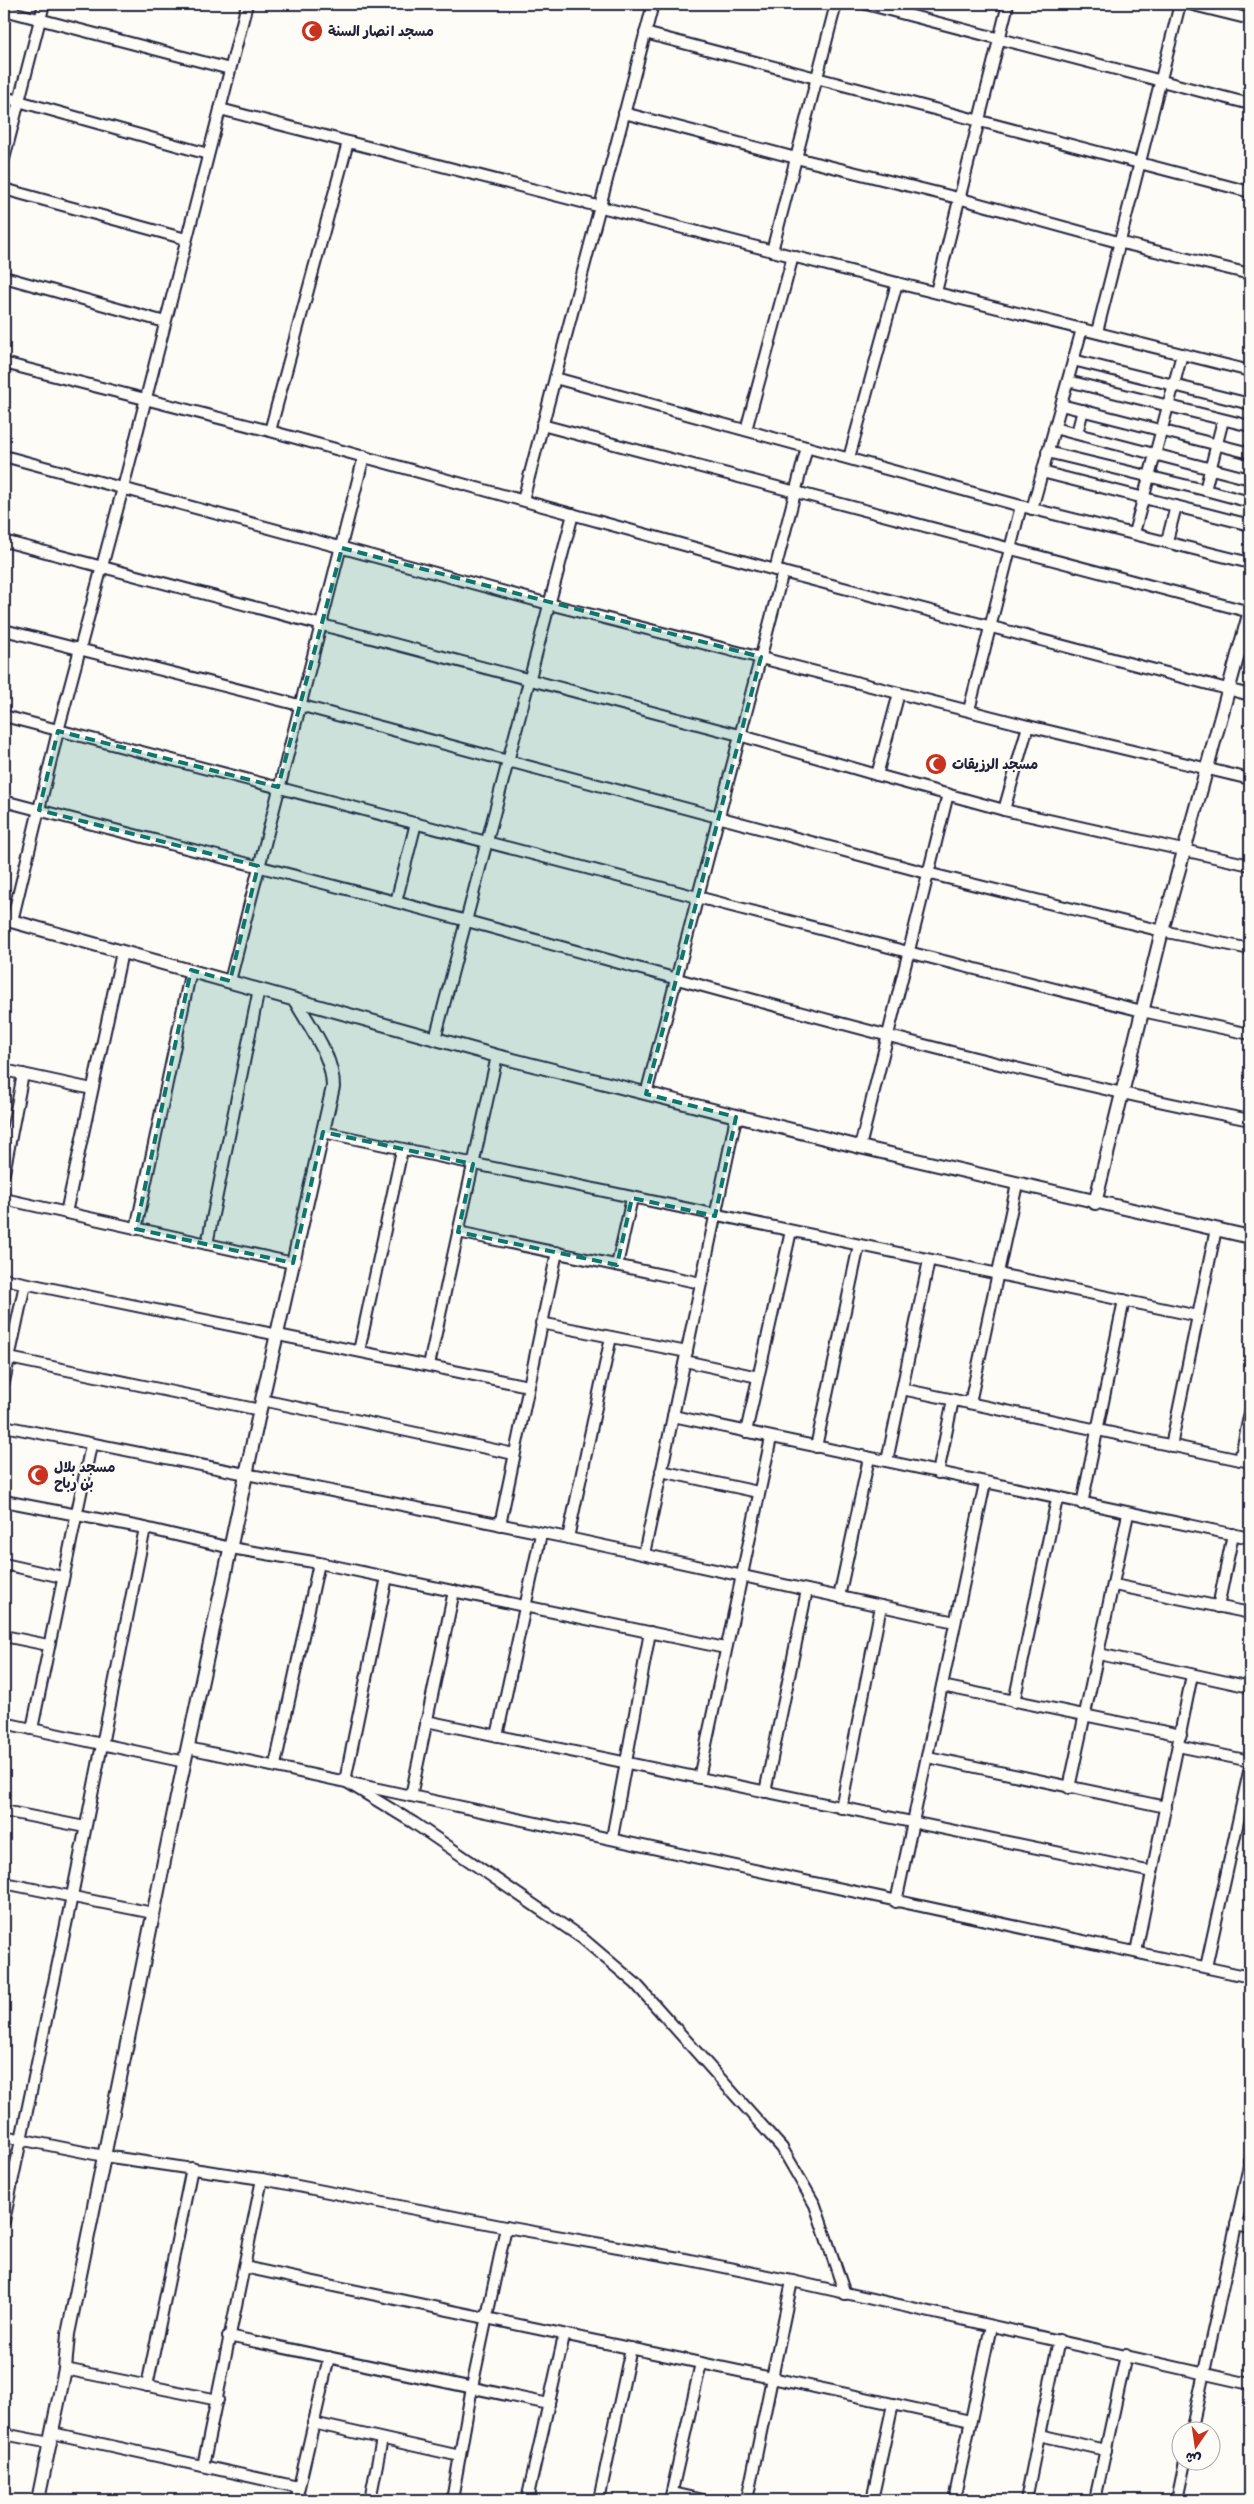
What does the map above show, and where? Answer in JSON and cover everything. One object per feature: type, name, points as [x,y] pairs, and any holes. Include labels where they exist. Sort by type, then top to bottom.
[{"type":"street","points":[[4,159],[44,4]]},
{"type":"street","points":[[247,4],[39,810],[8,920],[497,1056],[736,1117],[1095,1203],[1250,1236]]},
{"type":"street","points":[[523,500],[653,4]]},
{"type":"street","points":[[772,251],[836,4]]},
{"type":"street","points":[[866,4],[1250,104]]},
{"type":"street","points":[[936,292],[1008,4]]},
{"type":"street","points":[[1097,332],[1118,242],[1180,4]]},
{"type":"street","points":[[1190,4],[1250,19]]},
{"type":"street","points":[[4,10],[230,70]]},
{"type":"street","points":[[645,33],[979,119],[1250,192]]},
{"type":"street","points":[[4,97],[208,154]]},
{"type":"street","points":[[220,109],[599,208],[1250,371]]},
{"type":"street","points":[[624,113],[958,198],[1118,242],[1250,274]]},
{"type":"street","points":[[270,431],[348,142]]},
{"type":"street","points":[[4,189],[186,239]]},
{"type":"street","points":[[746,430],[793,256]]},
{"type":"street","points":[[4,276],[165,322]]},
{"type":"street","points":[[849,458],[897,283]]},
{"type":"street","points":[[1032,509],[1082,329]]},
{"type":"street","points":[[1134,533],[1182,354]]},
{"type":"street","points":[[1073,360],[1250,404]]},
{"type":"street","points":[[4,363],[364,456],[779,571],[1250,695]]},
{"type":"street","points":[[555,378],[1032,509],[1250,562]]},
{"type":"street","points":[[1068,381],[1250,426]]},
{"type":"street","points":[[1061,405],[1250,453]]},
{"type":"street","points":[[1077,434],[1083,410]]},
{"type":"street","points":[[1205,490],[1224,420]]},
{"type":"street","points":[[542,425],[1250,612],[1162,931],[1095,1203]]},
{"type":"street","points":[[1054,428],[1250,479]]},
{"type":"street","points":[[646,1094],[696,898],[761,657],[807,447]]},
{"type":"street","points":[[1047,452],[1150,475],[1250,502]]},
{"type":"street","points":[[4,456],[549,604],[1028,726],[1250,779]]},
{"type":"street","points":[[230,981],[364,456]]},
{"type":"street","points":[[1042,472],[1250,525]]},
{"type":"street","points":[[969,710],[992,626],[1021,506]]},
{"type":"street","points":[[1167,541],[1176,506]]},
{"type":"street","points":[[436,1039],[573,514]]},
{"type":"street","points":[[4,541],[739,735],[1004,810],[1250,865]]},
{"type":"street","points":[[4,630],[80,647],[927,873],[1162,931],[1250,949]]},
{"type":"street","points":[[877,775],[899,693]]},
{"type":"street","points":[[4,716],[696,898],[1142,1011],[1250,1034]]},
{"type":"street","points":[[1004,810],[1028,726]]},
{"type":"street","points":[[860,1147],[948,794]]},
{"type":"street","points":[[4,801],[396,902],[887,1036],[1121,1095],[1250,1120]]},
{"type":"street","points":[[396,902],[416,823]]},
{"type":"street","points":[[66,1213],[122,952]]},
{"type":"street","points":[[136,1229],[191,970]]},
{"type":"street","points":[[207,1244],[259,989]]},
{"type":"street","points":[[38,2500],[65,2368],[68,2334],[153,1913],[261,1405],[333,1088],[333,1076],[329,1062],[295,1000]]},
{"type":"street","points":[[429,1365],[497,1056]]},
{"type":"street","points":[[4,1070],[92,1089]]},
{"type":"street","points":[[4,1173],[24,1074]]},
{"type":"street","points":[[644,1554],[736,1117]]},
{"type":"street","points":[[323,1132],[715,1216],[1198,1316]]},
{"type":"street","points":[[359,1351],[402,1150]]},
{"type":"street","points":[[970,1403],[1017,1184]]},
{"type":"street","points":[[618,1265],[632,1198]]},
{"type":"street","points":[[4,1199],[293,1263]]},
{"type":"street","points":[[1171,1446],[1216,1230]]},
{"type":"street","points":[[746,1432],[791,1231]]},
{"type":"street","points":[[458,1232],[701,1283]]},
{"type":"street","points":[[816,1447],[860,1245]]},
{"type":"street","points":[[500,1525],[557,1252]]},
{"type":"street","points":[[887,1461],[929,1260]]},
{"type":"street","points":[[4,1279],[528,1386]]},
{"type":"street","points":[[4,1382],[25,1284]]},
{"type":"street","points":[[1082,1504],[1124,1300]]},
{"type":"street","points":[[541,1323],[611,1337],[758,1377]]},
{"type":"street","points":[[568,1538],[611,1337]]},
{"type":"street","points":[[9,1358],[514,1454]]},
{"type":"street","points":[[902,1389],[1250,1462]]},
{"type":"street","points":[[938,1473],[953,1400]]},
{"type":"street","points":[[1240,1460],[1250,1412]]},
{"type":"street","points":[[673,1416],[1128,1514],[1250,1538]]},
{"type":"street","points":[[4,1426],[246,1476],[568,1538],[955,1622]]},
{"type":"street","points":[[699,1778],[740,1574],[770,1438]]},
{"type":"street","points":[[32,1729],[62,1576],[91,1444]]},
{"type":"street","points":[[839,1597],[868,1458]]},
{"type":"street","points":[[661,1471],[758,1492]]},
{"type":"street","points":[[896,1902],[985,1483]]},
{"type":"street","points":[[1014,1702],[1057,1498]]},
{"type":"street","points":[[4,1501],[145,1528],[232,1548],[319,1563],[725,1648]]},
{"type":"street","points":[[1069,1788],[1128,1514]]},
{"type":"street","points":[[4,2220],[72,1896],[145,1528]]},
{"type":"street","points":[[497,1736],[540,1534]]},
{"type":"street","points":[[1218,1606],[1233,1534]]},
{"type":"street","points":[[275,1765],[319,1563]]},
{"type":"street","points":[[4,1564],[62,1576]]},
{"type":"street","points":[[345,1781],[386,1577]]},
{"type":"street","points":[[1114,1586],[1250,1613]]},
{"type":"street","points":[[765,1792],[807,1590]]},
{"type":"street","points":[[411,1796],[454,1591]]},
{"type":"street","points":[[841,1808],[881,1606]]},
{"type":"street","points":[[612,1838],[650,1632]]},
{"type":"street","points":[[4,1636],[48,1645]]},
{"type":"street","points":[[1099,1654],[1250,1688]]},
{"type":"street","points":[[1136,1952],[1192,1675]]},
{"type":"street","points":[[942,1686],[1014,1702],[1181,1734]]},
{"type":"street","points":[[426,1721],[1152,1872]]},
{"type":"street","points":[[4,1723],[185,1762]]},
{"type":"street","points":[[1178,1746],[1250,1761]]},
{"type":"street","points":[[188,1748],[612,1838],[896,1902],[1250,1976]]},
{"type":"street","points":[[928,1757],[1166,1807]]},
{"type":"street","points":[[1206,1967],[1250,1767]]},
{"type":"street","points":[[345,1781],[414,1823],[582,1938],[636,1984],[782,2148],[815,2205],[846,2294]]},
{"type":"street","points":[[4,1811],[85,1827]]},
{"type":"street","points":[[4,1883],[153,1913]]},
{"type":"street","points":[[4,2136],[104,2156],[262,2179],[792,2281],[1250,2384]]},
{"type":"street","points":[[1193,2422],[1250,2161]]},
{"type":"street","points":[[147,2386],[192,2168]]},
{"type":"street","points":[[203,2466],[218,2400],[228,2336],[262,2179]]},
{"type":"street","points":[[1236,2225],[1250,2228]]},
{"type":"street","points":[[452,2500],[472,2388],[506,2227]]},
{"type":"street","points":[[244,2267],[564,2336],[773,2377],[970,2421]]},
{"type":"street","points":[[747,2500],[792,2281]]},
{"type":"street","points":[[954,2500],[991,2326]]},
{"type":"street","points":[[228,2336],[550,2404]]},
{"type":"street","points":[[527,2500],[564,2336]]},
{"type":"street","points":[[1026,2500],[1059,2340]]},
{"type":"street","points":[[599,2500],[631,2348]]},
{"type":"street","points":[[1095,2500],[1126,2355]]},
{"type":"street","points":[[296,2500],[329,2357]]},
{"type":"street","points":[[701,2363],[671,2497],[703,2500]]},
{"type":"street","points":[[65,2368],[218,2400]]},
{"type":"street","points":[[872,2500],[893,2404]]},
{"type":"street","points":[[313,2423],[460,2456]]},
{"type":"street","points":[[4,2434],[51,2438],[203,2466],[298,2487]]},
{"type":"street","points":[[1039,2435],[1106,2450]]},
{"type":"street","points":[[370,2500],[382,2439]]},
{"type":"street","points":[[1177,2500],[1183,2472]]},
{"type":"highlighted area","points":[[342,548],[761,657],[646,1094],[736,1117],[715,1216],[632,1198],[617,1265],[458,1232],[473,1164],[323,1132],[293,1263],[136,1229],[191,970],[230,981],[258,866],[39,810],[58,731],[278,787]]},
{"type":"place","name":"مسجد انصار السنة","points":[[312,31]]},
{"type":"place","name":"مسجد الرزيقات","points":[[936,764]]},
{"type":"place","name":"مسجد بلال بن رباح","points":[[38,1475]]}]
